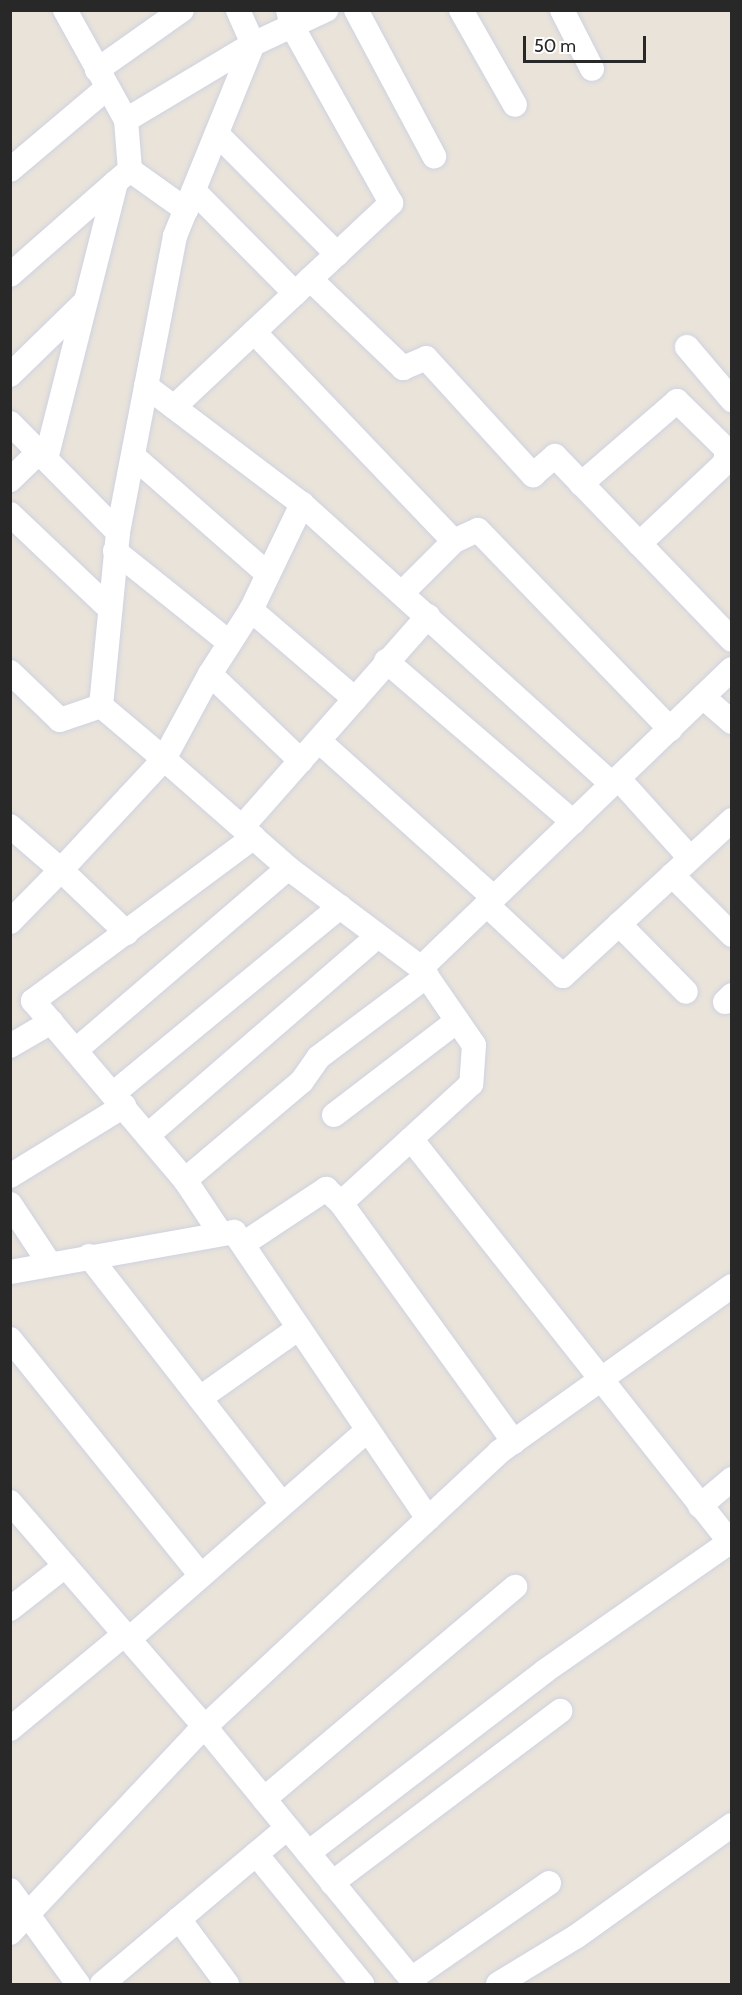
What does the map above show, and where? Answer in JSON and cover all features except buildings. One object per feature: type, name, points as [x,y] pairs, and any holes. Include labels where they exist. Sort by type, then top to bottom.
[{"type":"street","points":[[10,480],[42,455],[84,303],[123,176],[126,120],[65,10]]},
{"type":"street","points":[[10,170],[102,79],[182,10]]},
{"type":"street","points":[[101,706],[117,541],[176,236],[253,44],[238,10]]},
{"type":"street","points":[[126,120],[253,44],[290,18],[327,10]]},
{"type":"street","points":[[356,10],[434,156]]},
{"type":"street","points":[[461,10],[515,105]]},
{"type":"street","points":[[562,10],[592,69]]},
{"type":"street","points":[[174,407],[391,203],[290,18]]},
{"type":"street","points":[[217,134],[337,254]]},
{"type":"street","points":[[123,176],[190,200],[303,286],[403,368],[426,358],[533,475],[555,456],[732,640]]},
{"type":"street","points":[[10,275],[123,176]]},
{"type":"street","points":[[10,375],[84,303]]},
{"type":"street","points":[[254,332],[454,541]]},
{"type":"street","points":[[687,347],[732,400]]},
{"type":"street","points":[[146,386],[302,504],[615,781],[690,858]]},
{"type":"street","points":[[581,483],[677,401],[727,450],[725,463],[639,544]]},
{"type":"street","points":[[10,423],[42,455],[117,541],[230,643]]},
{"type":"street","points":[[133,456],[268,574]]},
{"type":"street","points":[[10,922],[164,759],[210,674],[251,610],[302,504]]},
{"type":"street","points":[[10,514],[110,609]]},
{"type":"street","points":[[402,593],[454,541],[478,530],[670,729]]},
{"type":"street","points":[[251,610],[355,699]]},
{"type":"street","points":[[220,1234],[185,1180],[119,1099],[33,1001],[127,933],[248,831],[301,761],[386,661],[428,616]]},
{"type":"street","points":[[386,661],[573,822]]},
{"type":"street","points":[[185,1180],[302,1081],[319,1057],[424,972],[491,901],[732,669]]},
{"type":"street","points":[[10,672],[60,720],[101,706]]},
{"type":"street","points":[[210,674],[301,761]]},
{"type":"street","points":[[703,697],[732,722]]},
{"type":"street","points":[[101,706],[288,868],[424,972],[474,1044],[471,1084],[341,1203]]},
{"type":"street","points":[[319,741],[491,901],[563,976],[732,820]]},
{"type":"street","points":[[10,826],[61,870],[127,933]]},
{"type":"street","points":[[76,1050],[288,868]]},
{"type":"street","points":[[672,875],[732,935]]},
{"type":"street","points":[[10,1176],[119,1099],[340,907]]},
{"type":"street","points":[[619,924],[686,992]]},
{"type":"street","points":[[148,1135],[378,936]]},
{"type":"street","points":[[334,1115],[457,1021]]},
{"type":"street","points":[[10,1046],[51,1022]]},
{"type":"street","points":[[308,1853],[545,1671],[731,1543],[599,1381],[411,1139]]},
{"type":"street","points":[[243,1244],[326,1189],[341,1203],[514,1442]]},
{"type":"street","points":[[10,1204],[49,1263]]},
{"type":"street","points":[[10,1272],[49,1263],[234,1232],[428,1519]]},
{"type":"street","points":[[89,1256],[282,1504]]},
{"type":"street","points":[[10,1933],[205,1727],[428,1519],[514,1442],[732,1286]]},
{"type":"street","points":[[200,1398],[299,1328]]},
{"type":"street","points":[[10,1339],[201,1576]]},
{"type":"street","points":[[10,1729],[201,1576],[368,1430]]},
{"type":"street","points":[[700,1506],[732,1479]]},
{"type":"street","points":[[10,1502],[205,1727],[413,1982],[549,1882]]},
{"type":"street","points":[[10,1609],[65,1566]]},
{"type":"street","points":[[264,1799],[515,1587]]},
{"type":"street","points":[[332,1883],[560,1711]]},
{"type":"street","points":[[498,1984],[577,1936],[732,1825]]},
{"type":"street","points":[[102,1984],[287,1828]]},
{"type":"street","points":[[256,1854],[362,1984]]},
{"type":"street","points":[[10,1890],[30,1913],[78,1984]]},
{"type":"street","points":[[178,1919],[227,1984]]}]
